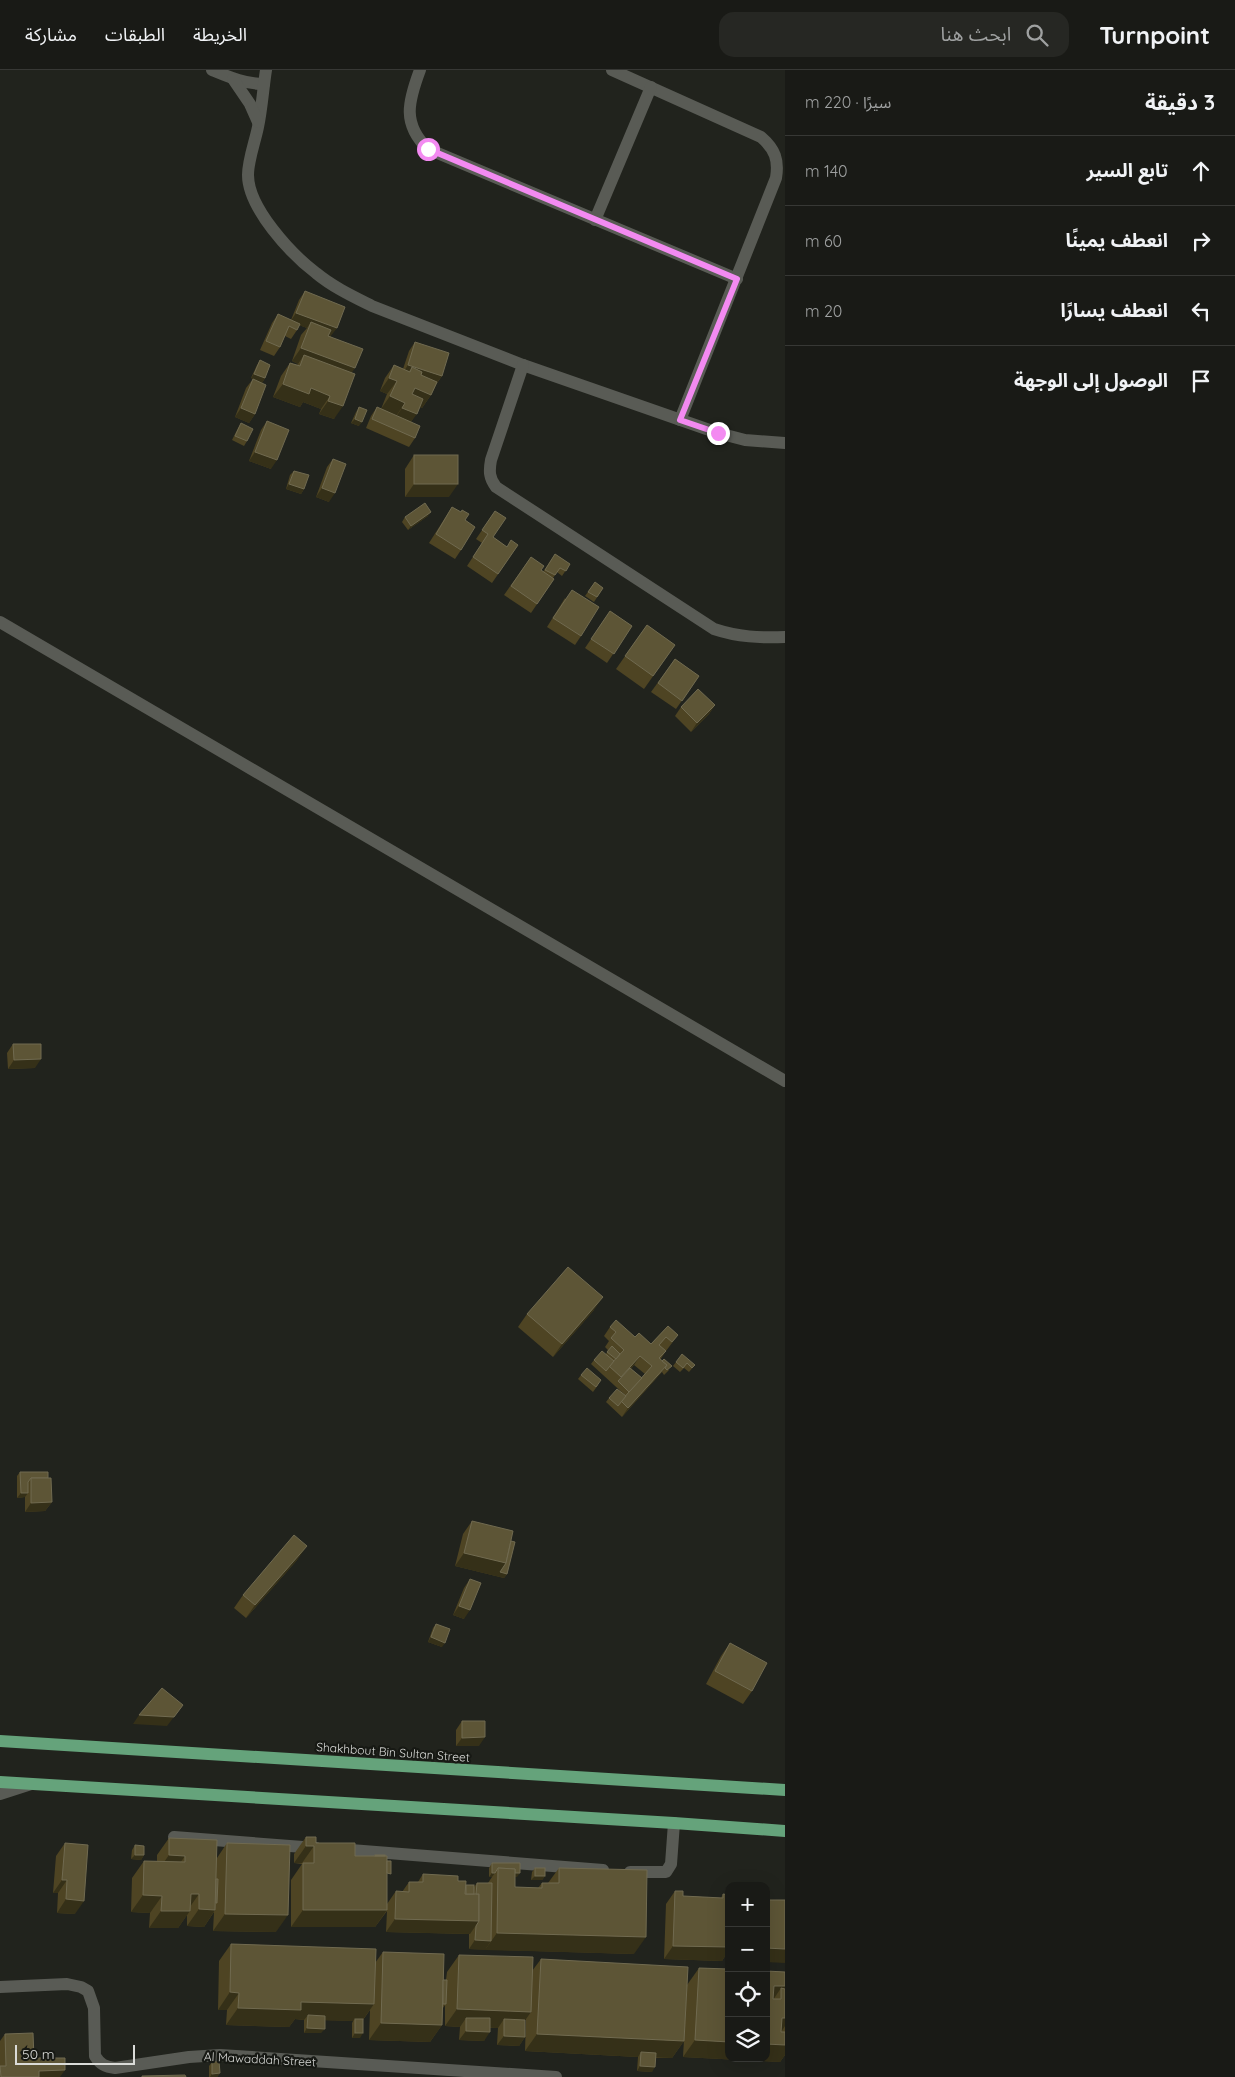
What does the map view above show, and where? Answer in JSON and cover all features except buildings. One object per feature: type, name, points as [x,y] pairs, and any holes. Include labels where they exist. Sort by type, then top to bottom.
[{"type":"main road","name":"Shakhbout Bin Sultan Street","points":[[0,1741],[775,1791],[785,1790]]},
{"type":"main road","points":[[0,1782],[785,1831]]},
{"type":"street","points":[[212,70],[233,79],[254,84],[264,84]]},
{"type":"street","points":[[266,70],[259,124],[248,174],[250,189],[257,206],[282,241],[314,272],[348,294],[372,306],[523,365],[680,420],[745,440],[785,442]]},
{"type":"street","points":[[420,70],[412,92],[410,120],[413,132],[428,149],[737,279]]},
{"type":"street","points":[[612,70],[761,137],[775,152],[776,178],[680,420]]},
{"type":"street","points":[[233,79],[250,104],[259,124]]},
{"type":"street","points":[[595,220],[651,87]]},
{"type":"street","points":[[523,365],[490,460],[491,481],[496,487],[714,629],[735,636],[758,638],[785,637]]},
{"type":"street","points":[[0,622],[785,1081]]},
{"type":"street","points":[[0,1794],[32,1784]]},
{"type":"street","points":[[174,1837],[662,1874],[666,1872],[671,1864],[674,1823]]},
{"type":"street","name":"Al Mawaddah Street","points":[[0,1987],[67,1984],[82,1987],[88,1992],[94,2008],[95,2056],[106,2067],[115,2068],[189,2057],[220,2055],[462,2075],[556,2077]]},
{"type":"route","points":[[428,149],[737,279],[680,420],[718,433]]}]
